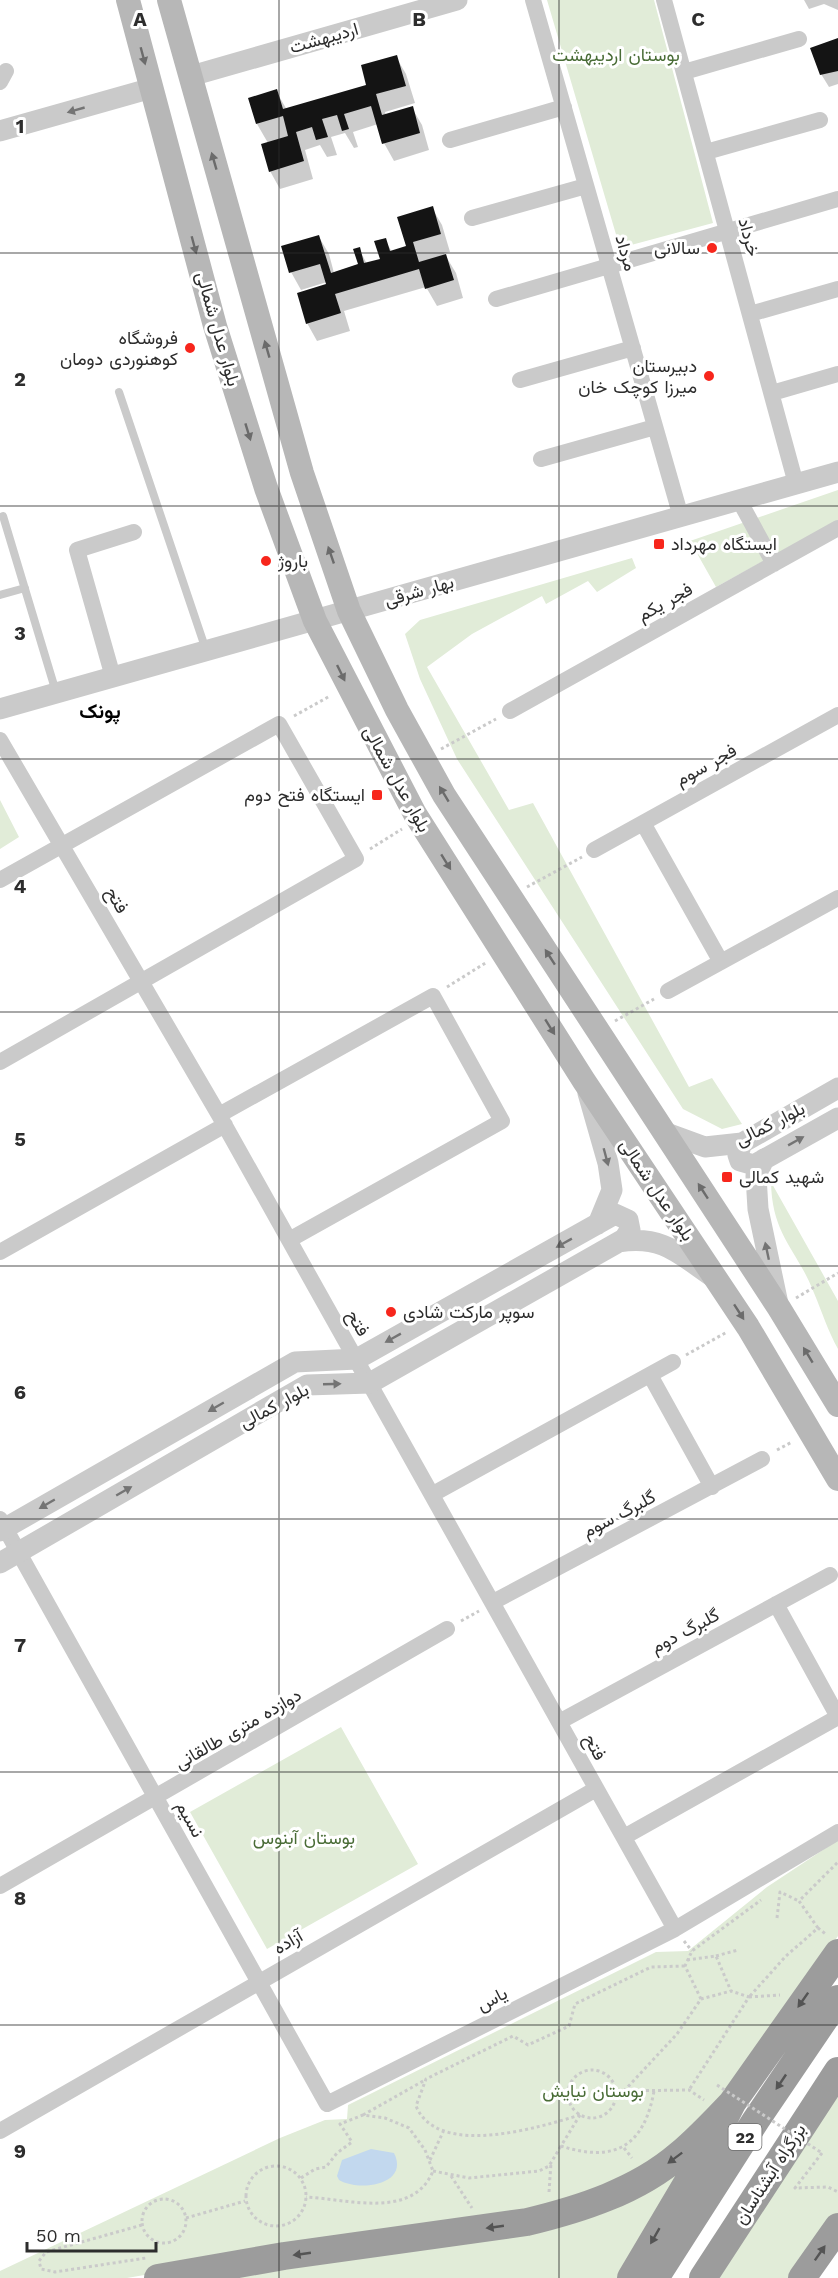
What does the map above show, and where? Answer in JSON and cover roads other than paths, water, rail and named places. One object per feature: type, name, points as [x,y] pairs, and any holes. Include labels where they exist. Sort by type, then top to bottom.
[{"type":"highway","points":[[157,2267],[284,2256],[528,2222],[563,2213],[623,2190],[678,2156],[833,1945]]},
{"type":"highway","name":"22","points":[[655,2278],[756,2120],[838,1999]]},
{"type":"highway","name":"بزرگراه آبشناسان","points":[[703,2278],[838,2071]]},
{"type":"highway","points":[[631,2278],[714,2138],[724,2094]]},
{"type":"highway","points":[[802,2278],[838,2227]]},
{"type":"main road","name":"بلوار عدل شمالی","points":[[128,0],[215,326],[266,488],[315,621],[347,687],[418,819],[584,1081],[745,1322],[838,1479]]},
{"type":"main road","name":"بلوار عدل شمالی","points":[[169,0],[302,473],[350,611],[397,710],[444,795],[779,1308],[838,1405]]},
{"type":"street","name":"اردیبهشت","points":[[191,76],[457,0]]},
{"type":"street","name":"مرداد","points":[[533,0],[681,517]]},
{"type":"street","name":"خرداد","points":[[664,0],[796,484]]},
{"type":"street","points":[[684,72],[799,39]]},
{"type":"street","points":[[0,131],[152,88]]},
{"type":"street","points":[[450,140],[564,107]]},
{"type":"street","points":[[706,152],[820,120]]},
{"type":"street","points":[[472,218],[586,186]]},
{"type":"street","points":[[496,299],[838,199]]},
{"type":"street","points":[[750,314],[838,289]]},
{"type":"street","points":[[520,380],[633,348]]},
{"type":"street","points":[[772,393],[838,374]]},
{"type":"street","points":[[541,459],[655,427]]},
{"type":"street","name":"بهار شرقی","points":[[0,709],[838,472]]},
{"type":"street","points":[[739,500],[774,564]]},
{"type":"street","name":"فجر یکم","points":[[510,711],[838,528]]},
{"type":"street","points":[[112,677],[77,550],[134,532]]},
{"type":"street","name":"فجر سوم","points":[[594,850],[838,715]]},
{"type":"street","points":[[0,880],[279,724],[356,858],[0,1062]]},
{"type":"street","name":"فتح","points":[[0,740],[222,1120],[494,1602],[675,1929]]},
{"type":"street","points":[[643,823],[721,962]]},
{"type":"street","points":[[668,991],[838,898]]},
{"type":"street","points":[[0,1252],[433,996],[502,1120],[289,1240]]},
{"type":"street","points":[[584,1081],[608,1163],[612,1190],[606,1219],[623,1216],[630,1224],[622,1241]]},
{"type":"street","name":"بلوار کمالی","points":[[664,1132],[705,1147],[742,1143],[838,1088]]},
{"type":"street","name":"بلوار کمالی","points":[[779,1308],[758,1209],[756,1176],[759,1162],[838,1118]]},
{"type":"street","points":[[742,1143],[738,1155],[741,1161],[759,1162]]},
{"type":"street","name":"بلوار کمالی","points":[[2,1526],[295,1362],[357,1359],[606,1219]]},
{"type":"street","name":"بلوار کمالی","points":[[0,1563],[307,1385],[370,1383],[622,1241],[642,1239],[660,1243],[718,1281]]},
{"type":"street","points":[[433,1494],[674,1362]]},
{"type":"street","points":[[650,1375],[712,1487]]},
{"type":"street","name":"گلبرگ سوم","points":[[494,1602],[762,1459]]},
{"type":"street","name":"نسیم","points":[[2,1526],[19,1552],[327,2104]]},
{"type":"street","name":"گلبرگ دوم","points":[[559,1722],[830,1575]]},
{"type":"street","points":[[624,1837],[838,1717],[776,1604]]},
{"type":"street","name":"دوازده متری طالقانی","points":[[0,1886],[156,1799],[447,1629]]},
{"type":"street","name":"آزاده","points":[[0,2131],[596,1789]]},
{"type":"street","name":"یاس","points":[[327,2104],[675,1929],[838,1832]]},
{"type":"lane","points":[[119,392],[206,651]]},
{"type":"lane","points":[[3,516],[56,693]]},
{"type":"lane","points":[[0,595],[25,588]]},
{"type":"water","points":[[371,2149],[394,2153],[397,2164],[395,2172],[389,2179],[369,2185],[348,2184],[339,2180],[337,2176],[342,2160]]},
{"type":"place","name":"سالانی","points":[[712,248]]},
{"type":"place","name":"فروشگاه کوهنوردی دومان","points":[[190,348]]},
{"type":"place","name":"دبیرستان میرزا کوچک خان","points":[[709,376]]},
{"type":"place","name":"ایستگاه مهرداد","points":[[659,544]]},
{"type":"place","name":"باروژ","points":[[266,561]]},
{"type":"place","name":"ایستگاه فتح دوم","points":[[377,795]]},
{"type":"place","name":"شهید کمالی","points":[[727,1177]]},
{"type":"place","name":"سوپر مارکت شادی","points":[[391,1312]]},
{"type":"district","name":"پونک","points":[[100,711]]},
{"type":"park label","name":"بوستان اردیبهشت","points":[[616,55]]},
{"type":"park label","name":"بوستان آبنوس","points":[[304,1838]]},
{"type":"park label","name":"بوستان نیایش","points":[[593,2091]]}]
